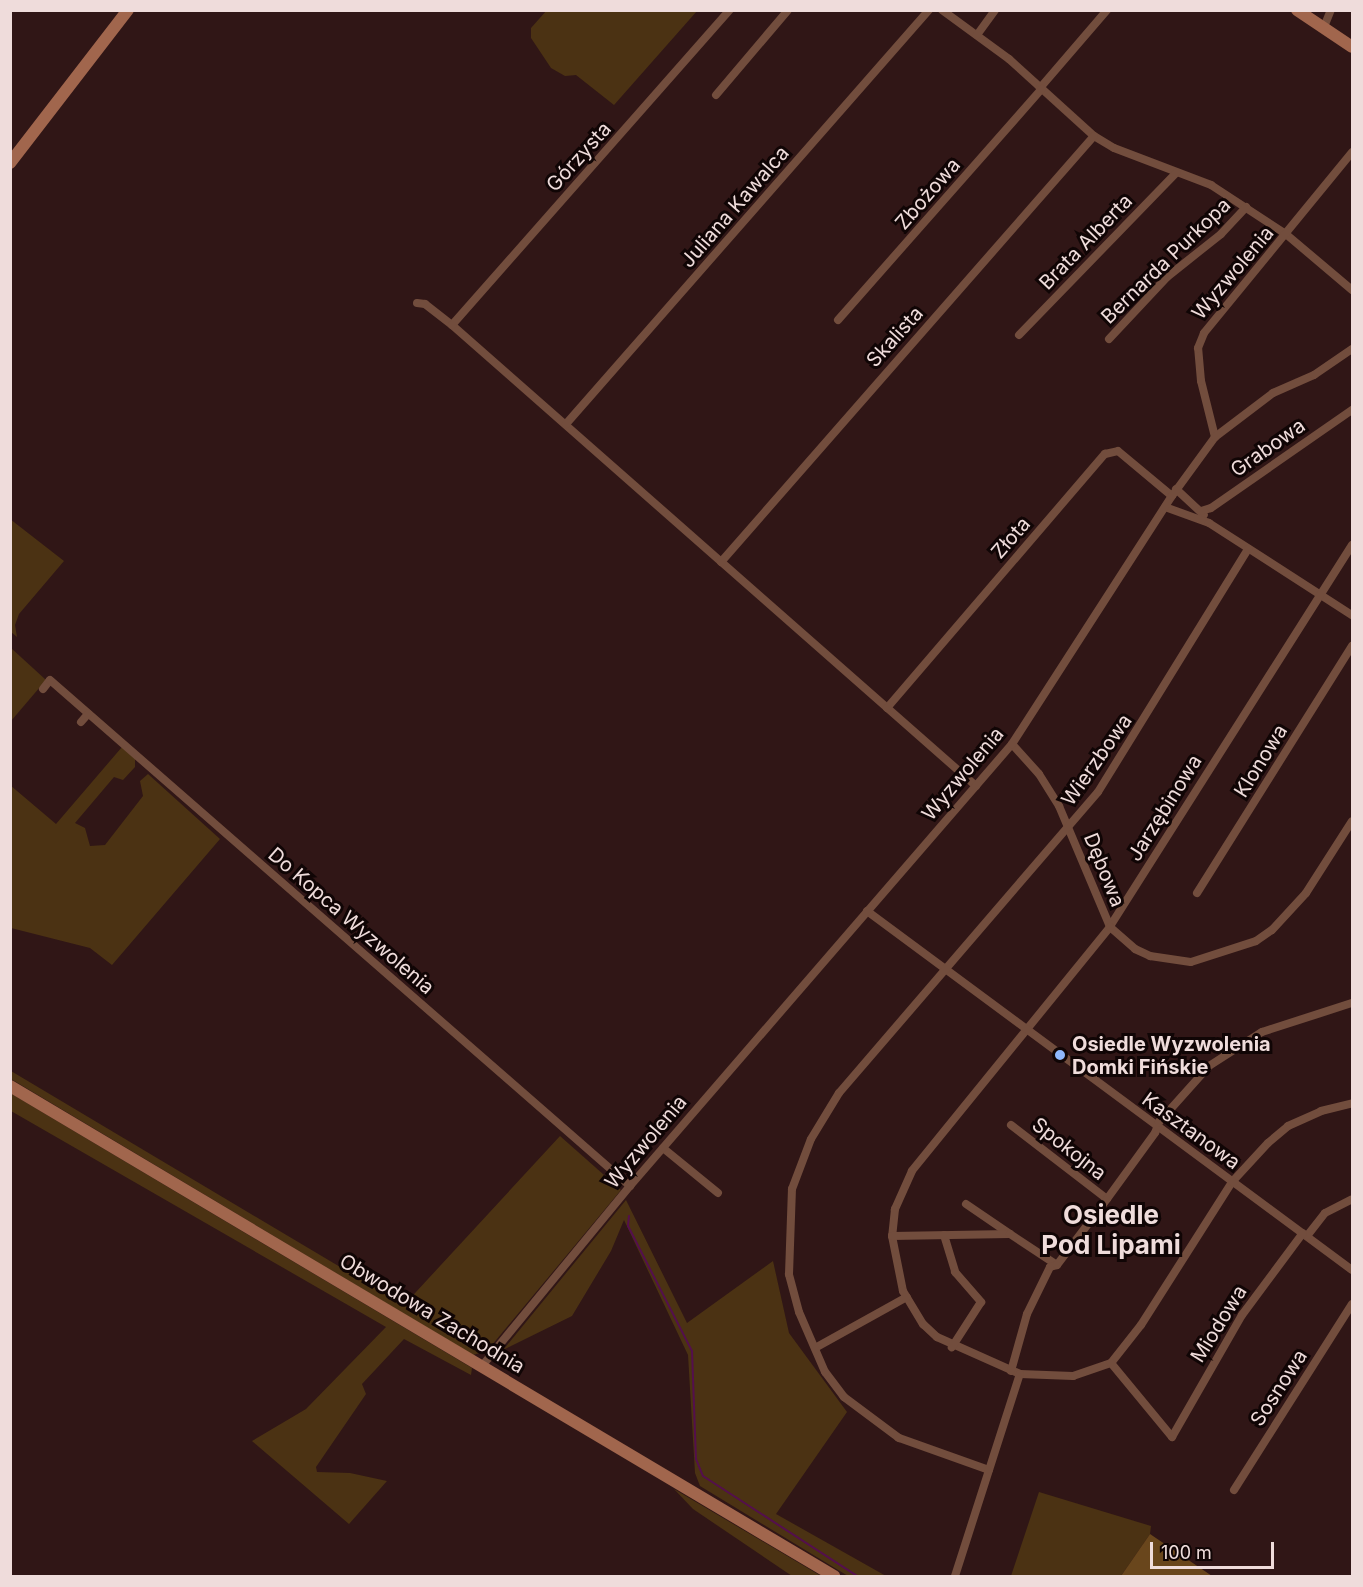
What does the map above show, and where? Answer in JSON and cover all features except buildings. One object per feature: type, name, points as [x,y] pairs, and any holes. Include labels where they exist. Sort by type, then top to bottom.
[{"type":"main road","points":[[10,163],[128,10]]},
{"type":"main road","points":[[1297,10],[1353,47]]},
{"type":"main road","name":"Obwodowa Zachodnia","points":[[10,1086],[834,1576]]},
{"type":"street","name":"Górzysta","points":[[452,325],[729,10]]},
{"type":"street","points":[[716,95],[788,10]]},
{"type":"street","name":"Juliana Kawalca","points":[[566,424],[929,10]]},
{"type":"street","points":[[942,10],[977,35],[1095,136],[1114,148],[1211,185],[1287,235],[1353,290]]},
{"type":"street","points":[[977,35],[995,10]]},
{"type":"street","name":"Zbożowa","points":[[838,320],[1041,89],[1107,10]]},
{"type":"street","points":[[1324,27],[1331,10]]},
{"type":"street","name":"Skalista","points":[[721,562],[1095,136]]},
{"type":"street","name":"Wyzwolenia","points":[[482,1366],[630,1186],[1012,744],[1174,493],[1215,437],[1210,429],[1198,348],[1204,333],[1353,152]]},
{"type":"street","name":"Brata Alberta","points":[[1019,335],[1176,173]]},
{"type":"street","name":"Bernarda Purkopa","points":[[1109,339],[1167,277],[1221,234],[1246,207]]},
{"type":"street","points":[[417,303],[425,304],[452,325],[976,786]]},
{"type":"street","points":[[1215,437],[1273,393],[1314,375],[1353,349]]},
{"type":"street","name":"Grabowa","points":[[1202,511],[1211,508],[1353,410]]},
{"type":"street","name":"Złota","points":[[886,708],[1105,454],[1118,451],[1174,493]]},
{"type":"street","points":[[1174,493],[1202,511],[1209,523]]},
{"type":"street","points":[[1165,507],[1209,523],[1353,615]]},
{"type":"street","name":"Jarzębinowa","points":[[1111,1363],[1073,1376],[1016,1372],[952,1347],[923,1324],[907,1297],[894,1258],[892,1236],[895,1209],[912,1171],[1110,927],[1318,594],[1353,545]]},
{"type":"street","name":"Wierzbowa","points":[[989,1470],[899,1438],[844,1397],[825,1372],[789,1274],[792,1189],[811,1139],[839,1093],[943,968],[1069,828],[1137,734],[1248,549]]},
{"type":"street","name":"Klonowa","points":[[1197,893],[1353,646]]},
{"type":"street","name":"Do Kopca Wyzwolenia","points":[[43,689],[50,680],[630,1186]]},
{"type":"street","points":[[81,722],[88,714]]},
{"type":"street","points":[[113,751],[120,742]]},
{"type":"street","name":"Dębowa","points":[[1012,744],[1039,774],[1069,828],[1110,927],[1135,949],[1150,956],[1191,962],[1238,949],[1272,930],[1289,913],[1353,821]]},
{"type":"street","name":"Kasztanowa","points":[[867,911],[1353,1270]]},
{"type":"street","points":[[955,1576],[989,1470],[1016,1372],[1027,1314],[1050,1267],[1057,1265],[1157,1127],[1209,1066],[1237,1045],[1262,1032],[1353,1003]]},
{"type":"street","points":[[1111,1363],[1141,1325],[1232,1182],[1288,1126],[1321,1111],[1353,1103]]},
{"type":"street","name":"Spokojna","points":[[1011,1125],[1107,1199]]},
{"type":"street","points":[[663,1148],[718,1192]]},
{"type":"street","name":"Miodowa","points":[[1111,1363],[1172,1437],[1242,1315],[1325,1213],[1353,1199]]},
{"type":"street","points":[[966,1204],[1057,1265]]},
{"type":"street","points":[[892,1236],[1010,1234]]},
{"type":"street","points":[[944,1235],[955,1272],[981,1302],[952,1347]]},
{"type":"street","points":[[815,1348],[907,1297]]},
{"type":"street","name":"Sosnowa","points":[[1234,1490],[1353,1304]]},
{"type":"shaded area","points":[[547,10],[697,11],[614,105],[576,75],[565,76],[551,68],[531,38],[531,28]]},
{"type":"shaded area","points":[[10,519],[64,561],[19,614],[15,625],[17,637],[11,632]]},
{"type":"shaded area","points":[[11,648],[46,680],[11,721]]},
{"type":"shaded area","points":[[122,747],[135,758],[135,767],[123,780],[114,777],[75,823],[85,828],[90,846],[105,845],[143,796],[140,781],[148,774],[220,839],[112,965],[90,948],[11,928],[10,785],[56,824]]},
{"type":"shaded area","points":[[11,1071],[404,1305],[560,1136],[621,1190],[487,1351],[473,1355],[11,1079]]},
{"type":"shaded area","points":[[10,1093],[472,1368],[471,1375],[404,1339],[362,1384],[366,1394],[316,1467],[317,1472],[350,1473],[387,1481],[349,1524],[252,1441],[306,1409],[386,1327],[11,1111]]},
{"type":"shaded area","points":[[626,1200],[687,1323],[773,1261],[789,1333],[847,1412],[776,1514],[886,1576],[848,1576],[700,1486],[695,1473],[688,1355],[624,1220],[611,1251],[572,1316],[503,1350]]},
{"type":"shaded area","points":[[674,1489],[821,1576],[792,1576],[693,1509]]},
{"type":"shaded area","points":[[1039,1492],[1151,1526],[1150,1534],[1121,1576],[1011,1576]]},
{"type":"shaded area","points":[[1150,1534],[1212,1576],[1121,1576]]},
{"type":"waterway","points":[[629,1216],[628,1226],[692,1351],[696,1459],[703,1476],[857,1576]]},
{"type":"place","name":"Osiedle Wyzwolenia Domki Fińskie","points":[[1060,1055]]},
{"type":"district","name":"Osiedle Pod Lipami","points":[[1111,1230]]}]
